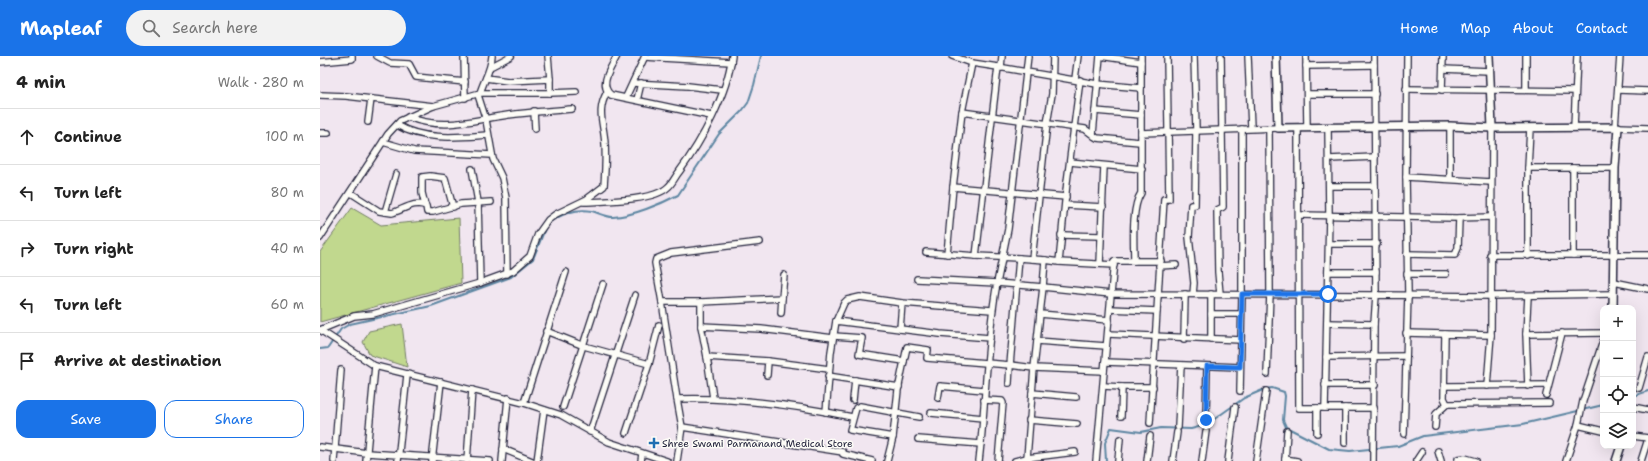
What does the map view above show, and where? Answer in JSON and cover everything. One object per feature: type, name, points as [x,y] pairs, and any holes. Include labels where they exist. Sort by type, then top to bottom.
[{"type":"street","points":[[324,60],[352,59],[352,56]]},
{"type":"street","points":[[377,56],[384,58],[390,63],[409,64],[416,77],[465,82]]},
{"type":"street","points":[[464,56],[466,98]]},
{"type":"street","points":[[492,56],[492,66],[479,94],[486,120],[492,155],[502,178],[506,198],[507,274]]},
{"type":"street","points":[[492,66],[510,56]]},
{"type":"street","points":[[548,56],[550,93]]},
{"type":"street","points":[[320,330],[354,316],[373,314],[480,283],[507,274],[519,267],[530,256],[538,234],[548,220],[556,214],[597,193],[604,186],[605,143],[600,113],[603,99],[607,92],[605,82],[617,56]]},
{"type":"street","points":[[580,202],[616,201],[638,198],[668,188],[686,162],[711,116],[716,110],[731,59],[645,56],[626,98]]},
{"type":"street","points":[[952,56],[962,57],[974,63],[999,68],[1077,79],[1097,84],[1141,88]]},
{"type":"street","points":[[947,254],[962,112],[976,56]]},
{"type":"street","points":[[976,256],[999,68],[1002,56]]},
{"type":"street","points":[[979,461],[986,364],[992,310],[1003,256],[1028,56]]},
{"type":"street","points":[[1032,259],[1047,124],[1052,94],[1053,56]]},
{"type":"street","points":[[1059,262],[1070,162],[1078,56]]},
{"type":"street","points":[[1094,136],[1100,56],[1141,59],[1140,142],[1142,169],[1141,193],[1138,197],[1135,216],[1134,261]]},
{"type":"street","points":[[1150,423],[1164,199],[1169,199],[1167,56]]},
{"type":"street","points":[[1193,294],[1194,283],[1189,237],[1191,205],[1195,205],[1196,130],[1194,56]]},
{"type":"street","points":[[1220,56],[1223,130],[1223,207],[1217,210],[1218,272],[1220,294]]},
{"type":"street","points":[[1248,56],[1251,128]]},
{"type":"street","points":[[1276,56],[1278,128]]},
{"type":"street","points":[[1306,56],[1307,128]]},
{"type":"street","points":[[1373,460],[1375,385],[1374,324],[1376,295],[1374,56]]},
{"type":"street","points":[[1404,434],[1408,294],[1406,216],[1407,56]]},
{"type":"street","points":[[1442,90],[1443,56]]},
{"type":"street","points":[[1487,386],[1491,335],[1490,255],[1492,128],[1489,56]]},
{"type":"street","points":[[1526,56],[1526,90]]},
{"type":"street","points":[[1574,128],[1577,56]]},
{"type":"street","points":[[1613,305],[1615,168],[1620,56]]},
{"type":"street","points":[[1306,66],[1374,65]]},
{"type":"street","points":[[1443,69],[1489,71]]},
{"type":"street","points":[[486,78],[508,81],[550,79]]},
{"type":"street","points":[[633,83],[722,90]]},
{"type":"street","points":[[637,100],[641,83]]},
{"type":"street","points":[[1406,89],[1575,91]]},
{"type":"street","points":[[1618,90],[1648,91]]},
{"type":"street","points":[[320,238],[351,193],[383,142],[397,125],[408,117],[448,101],[479,94],[576,92]]},
{"type":"street","points":[[607,92],[611,95],[711,116]]},
{"type":"street","points":[[1307,94],[1375,94]]},
{"type":"street","points":[[320,95],[346,96],[433,106]]},
{"type":"street","points":[[368,122],[371,99]]},
{"type":"street","points":[[408,117],[425,123],[461,123],[534,111],[572,109]]},
{"type":"street","points":[[534,111],[535,129]]},
{"type":"street","points":[[962,112],[1089,130],[1094,136],[1140,142]]},
{"type":"street","points":[[1095,112],[1141,115]]},
{"type":"street","points":[[397,125],[422,134],[461,136],[488,135]]},
{"type":"street","points":[[1141,133],[1251,128],[1328,128],[1375,126],[1648,128]]},
{"type":"street","points":[[1450,126],[1450,180]]},
{"type":"street","points":[[1267,374],[1270,293],[1270,128]]},
{"type":"street","points":[[1298,128],[1300,294],[1297,348],[1299,408],[1374,408]]},
{"type":"street","points":[[1325,408],[1329,244],[1328,128]]},
{"type":"street","points":[[1528,256],[1528,168],[1530,128]]},
{"type":"street","points":[[1240,392],[1242,294],[1242,129]]},
{"type":"street","points":[[320,133],[328,133]]},
{"type":"street","points":[[383,142],[414,151],[492,155]]},
{"type":"street","points":[[1329,159],[1374,157]]},
{"type":"street","points":[[1070,162],[1142,169]]},
{"type":"street","points":[[1100,264],[1104,166]]},
{"type":"street","points":[[1528,168],[1615,168]]},
{"type":"street","points":[[1573,168],[1573,255]]},
{"type":"street","points":[[472,169],[478,202],[480,283]]},
{"type":"street","points":[[386,212],[396,174]]},
{"type":"street","points":[[1406,177],[1491,182]]},
{"type":"street","points":[[453,207],[445,178],[422,178],[422,193],[427,212],[430,212],[478,202],[491,202]]},
{"type":"street","points":[[1328,186],[1375,186]]},
{"type":"street","points":[[954,187],[1066,197]]},
{"type":"street","points":[[351,193],[371,207],[392,213],[403,207],[425,205]]},
{"type":"street","points":[[1066,205],[1103,207]]},
{"type":"street","points":[[1299,215],[1459,218],[1491,217]]},
{"type":"street","points":[[1407,254],[1455,255],[1458,248],[1459,218]]},
{"type":"street","points":[[1061,234],[1101,236]]},
{"type":"street","points":[[677,461],[682,427],[655,263],[656,259],[671,252],[760,242]]},
{"type":"street","points":[[1329,244],[1376,244]]},
{"type":"street","points":[[926,252],[976,256],[1003,256],[1059,262],[1114,265]]},
{"type":"street","points":[[1490,255],[1648,255]]},
{"type":"street","points":[[1009,383],[1019,258]]},
{"type":"street","points":[[1027,458],[1029,420],[1045,260]]},
{"type":"street","points":[[1096,461],[1114,262],[1134,261],[1176,265]]},
{"type":"street","points":[[524,403],[566,272]]},
{"type":"street","points":[[1328,272],[1376,272]]},
{"type":"street","points":[[1407,274],[1446,274]]},
{"type":"street","points":[[781,313],[784,275]]},
{"type":"street","points":[[917,279],[997,283],[1111,294],[1270,293],[1528,296],[1613,294]]},
{"type":"street","points":[[1614,282],[1648,289]]},
{"type":"street","points":[[563,407],[584,346],[602,284]]},
{"type":"street","points":[[1184,339],[1185,294]]},
{"type":"street","points":[[1211,294],[1211,339]]},
{"type":"street","points":[[590,432],[616,355],[634,295]]},
{"type":"street","points":[[1528,296],[1526,334],[1528,386]]},
{"type":"street","points":[[826,412],[828,376],[836,321],[844,303],[860,297],[902,303],[992,310]]},
{"type":"street","points":[[662,302],[701,302],[782,298]]},
{"type":"street","points":[[701,302],[701,326],[713,398]]},
{"type":"street","points":[[900,329],[902,303]]},
{"type":"street","points":[[1110,309],[1157,310]]},
{"type":"street","points":[[1040,314],[1109,320]]},
{"type":"street","points":[[1211,314],[1241,314]]},
{"type":"street","points":[[836,321],[990,338]]},
{"type":"street","points":[[1327,323],[1374,324]]},
{"type":"street","points":[[626,433],[649,364],[659,325]]},
{"type":"street","points":[[701,326],[761,329],[834,337],[862,338],[859,354],[904,361]]},
{"type":"street","points":[[320,330],[375,366],[524,403],[561,416],[609,442],[667,461]]},
{"type":"street","points":[[546,331],[584,346],[649,364]]},
{"type":"street","points":[[1406,333],[1491,335]]},
{"type":"street","points":[[1526,334],[1600,333]]},
{"type":"street","points":[[1108,334],[1184,339],[1241,340]]},
{"type":"street","points":[[1445,334],[1444,398],[1447,404]]},
{"type":"street","points":[[1546,395],[1562,334]]},
{"type":"street","points":[[1037,341],[1106,346]]},
{"type":"street","points":[[887,461],[893,437],[899,387],[907,347],[928,350],[927,358],[1034,368],[1104,371]]},
{"type":"street","points":[[1566,461],[1578,425],[1583,401],[1600,350]]},
{"type":"street","points":[[1326,357],[1406,356]]},
{"type":"street","points":[[707,357],[768,361],[829,369]]},
{"type":"street","points":[[1639,388],[1648,357]]},
{"type":"street","points":[[767,375],[768,361]]},
{"type":"street","points":[[1104,362],[1240,367]]},
{"type":"street","points":[[1173,461],[1178,430],[1181,365]]},
{"type":"street","points":[[366,461],[375,366]]},
{"type":"street","points":[[1206,420],[1207,366]]},
{"type":"street","points":[[334,461],[341,370]]},
{"type":"street","points":[[399,458],[407,375]]},
{"type":"street","points":[[828,376],[899,387]]},
{"type":"street","points":[[853,400],[855,380]]},
{"type":"street","points":[[432,459],[441,382]]},
{"type":"street","points":[[1325,385],[1375,385]]},
{"type":"street","points":[[1445,386],[1548,385]]},
{"type":"street","points":[[938,398],[940,386],[984,390]]},
{"type":"street","points":[[1103,386],[1153,387]]},
{"type":"street","points":[[1121,416],[1122,387]]},
{"type":"street","points":[[467,460],[472,390]]},
{"type":"street","points":[[1256,461],[1266,391]]},
{"type":"street","points":[[1032,393],[1076,397]]},
{"type":"street","points":[[502,461],[508,398]]},
{"type":"street","points":[[677,399],[713,398],[758,401],[852,417]]},
{"type":"street","points":[[984,400],[1002,401],[1003,403],[998,461]]},
{"type":"street","points":[[1435,427],[1436,414],[1447,404],[1549,403]]},
{"type":"street","points":[[893,437],[851,431],[849,428],[854,410],[858,406],[919,417]]},
{"type":"street","points":[[1228,461],[1235,407]]},
{"type":"street","points":[[1317,408],[1318,433]]},
{"type":"street","points":[[1345,443],[1346,408]]},
{"type":"street","points":[[1636,408],[1648,410]]},
{"type":"street","points":[[537,461],[544,410]]},
{"type":"street","points":[[931,413],[983,418]]},
{"type":"street","points":[[1029,420],[1076,424]]},
{"type":"street","points":[[1578,425],[1600,430]]},
{"type":"street","points":[[682,427],[843,453],[872,461]]},
{"type":"street","points":[[1202,461],[1206,431]]},
{"type":"street","points":[[1287,431],[1285,460],[1297,461]]},
{"type":"street","points":[[1147,461],[1150,436]]},
{"type":"street","points":[[1636,436],[1648,438],[1641,461]]},
{"type":"street","points":[[918,439],[981,444]]},
{"type":"street","points":[[1118,461],[1120,439]]},
{"type":"street","points":[[320,447],[399,458],[490,461]]},
{"type":"street","points":[[503,449],[532,461]]},
{"type":"street","points":[[1616,461],[1620,449]]},
{"type":"street","points":[[1438,451],[1441,461]]},
{"type":"street","points":[[1015,461],[1075,452]]},
{"type":"street","points":[[1416,461],[1422,452]]},
{"type":"street","points":[[641,461],[642,454]]},
{"type":"street","points":[[1458,461],[1460,458],[1465,458],[1476,461]]},
{"type":"green space","points":[[352,208],[381,225],[459,218],[461,283],[320,322],[320,252]]},
{"type":"green space","points":[[402,324],[407,367],[370,355],[363,342],[369,331]]},
{"type":"waterway","points":[[548,223],[564,214],[580,210],[592,211],[610,217],[621,216],[655,206],[678,195],[719,134],[748,103],[761,56]]},
{"type":"waterway","points":[[320,349],[328,348],[341,329],[350,324],[431,306],[511,277],[533,259],[545,229]]},
{"type":"waterway","points":[[1106,461],[1105,443],[1111,428],[1141,432],[1161,428],[1191,429],[1206,425],[1244,398],[1265,389],[1272,388],[1284,392],[1283,420],[1286,427],[1329,449],[1350,451],[1398,446],[1423,436],[1523,424],[1600,406]]},
{"type":"waterway","points":[[1636,395],[1648,391]]},
{"type":"place","name":"Shree Swami Parmanand Medical Store","points":[[654,443]]},
{"type":"route","points":[[1206,420],[1207,366],[1240,367],[1242,294],[1328,294]]}]
